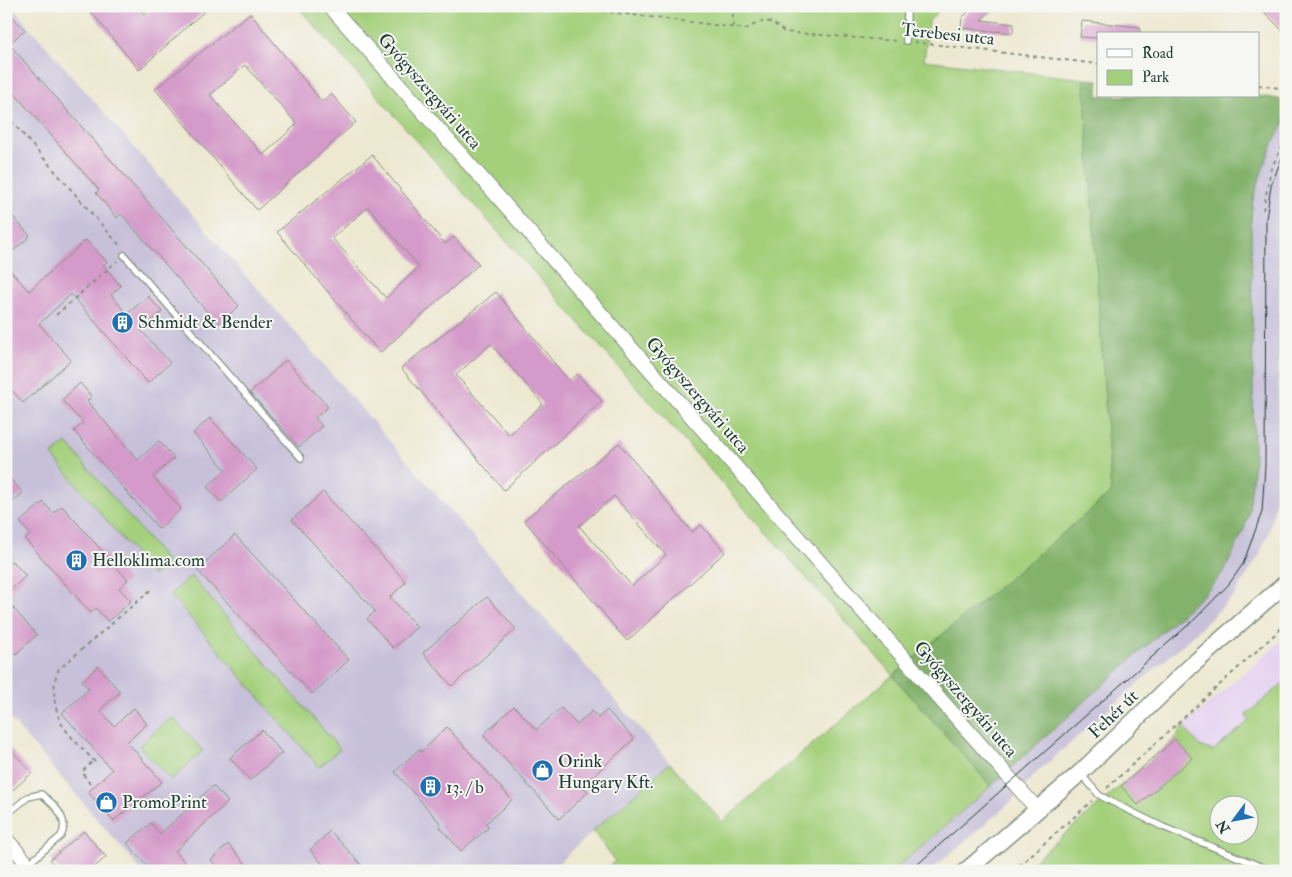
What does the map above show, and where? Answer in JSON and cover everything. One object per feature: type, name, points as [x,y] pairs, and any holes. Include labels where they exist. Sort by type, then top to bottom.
[{"type":"main road","name":"Fehér út","points":[[966,871],[1080,773],[1191,666],[1286,582]]},
{"type":"street","name":"Gyógyszergyári utca","points":[[330,6],[1037,809]]},
{"type":"street","points":[[6,839],[31,867]]},
{"type":"lane","points":[[906,41],[907,11],[915,6]]},
{"type":"lane","points":[[124,254],[301,458]]},
{"type":"lane","points":[[1080,773],[1099,795],[1163,827],[1272,871]]},
{"type":"lane","points":[[6,815],[28,797],[41,794],[62,816],[64,830],[61,836],[31,867]]},
{"type":"path","name":"Terebesi utca","points":[[562,6],[746,29],[760,21],[773,22],[784,32],[954,45],[1097,64]]},
{"type":"path","points":[[733,6],[733,28]]},
{"type":"path","points":[[1260,85],[1286,89]]},
{"type":"path","points":[[6,114],[125,251],[124,254],[56,315]]},
{"type":"path","points":[[1263,210],[1271,169],[1286,138]]},
{"type":"path","points":[[90,784],[82,772],[94,761],[62,723],[55,697],[55,676],[59,669],[153,588]]},
{"type":"path","points":[[1012,871],[1099,795],[1286,624]]},
{"type":"path","points":[[565,871],[566,863]]},
{"type":"path","points":[[1106,866],[1108,871]]},
{"type":"shaded area","points":[[6,6],[11,6],[670,763],[549,871],[142,871],[6,714]]},
{"type":"shaded area","points":[[1286,123],[1286,190],[1280,221],[1278,491],[1269,532],[1260,554],[1234,596],[1190,638],[1034,775],[1012,801],[930,871],[893,871],[991,786],[1204,594],[1225,570],[1245,527],[1254,463],[1251,219],[1253,199],[1264,165],[1278,133]]},
{"type":"shaded area","points":[[1286,636],[1286,681],[1246,715],[1250,721],[1213,751],[1200,746],[1183,726]]},
{"type":"green space","points":[[297,6],[944,6],[929,21],[924,60],[1084,79],[1111,493],[893,676],[991,786],[893,871],[604,871],[615,861],[593,831],[670,763],[722,822],[893,675]]},
{"type":"green space","points":[[1084,79],[1097,80],[1097,98],[1260,98],[1260,96],[1286,100],[1286,123],[1278,133],[1264,165],[1253,199],[1251,219],[1254,462],[1249,511],[1245,527],[1225,570],[1204,594],[991,786],[893,676],[1111,493]]},
{"type":"green space","points":[[67,443],[168,563],[153,576],[52,455]]},
{"type":"green space","points":[[191,576],[340,749],[319,767],[170,594]]},
{"type":"green space","points":[[1286,681],[1286,871],[1022,871],[1175,739],[1183,726],[1200,746],[1213,751],[1249,721],[1246,715]]},
{"type":"green space","points":[[172,717],[203,751],[171,780],[139,746]]},
{"type":"building","points":[[86,6],[137,6],[145,15],[154,6],[210,6],[139,70]]},
{"type":"building","points":[[974,6],[996,6],[981,20],[1014,24],[1013,33],[961,28],[962,18]]},
{"type":"building","points":[[1258,6],[1286,6],[1286,34]]},
{"type":"building","points":[[6,9],[25,30],[9,44],[239,306],[218,324],[121,214],[117,218],[96,193],[99,190],[6,84]]},
{"type":"building","points":[[250,13],[322,102],[331,94],[356,122],[257,210],[155,89]],"holes":[[[245,65],[297,124],[263,155],[210,95]]]},
{"type":"building","points":[[1082,21],[1140,27],[1140,32],[1097,32],[1097,38],[1080,37]]},
{"type":"building","points":[[372,155],[445,244],[454,237],[479,264],[380,353],[277,232]],"holes":[[[368,207],[419,267],[386,298],[332,238]]]},
{"type":"building","points":[[6,209],[30,236],[6,257]]},
{"type":"building","points":[[86,240],[107,262],[103,265],[121,286],[111,295],[127,314],[148,296],[162,312],[141,330],[170,363],[148,383],[71,294],[39,324],[71,360],[23,403],[6,384],[6,266],[29,291]]},
{"type":"building","points":[[496,292],[569,381],[577,374],[602,401],[504,490],[401,368]],"holes":[[[491,344],[543,404],[509,435],[456,375]]]},
{"type":"building","points":[[286,360],[328,407],[315,418],[322,426],[299,447],[250,393]]},
{"type":"building","points":[[80,383],[92,397],[87,401],[138,460],[159,441],[174,458],[153,477],[181,509],[159,529],[74,431],[83,423],[62,400]]},
{"type":"building","points":[[210,418],[257,469],[221,502],[207,487],[226,470],[193,433]]},
{"type":"building","points":[[619,443],[692,532],[701,525],[725,552],[627,641],[524,520]],"holes":[[[614,496],[666,555],[632,586],[579,526]]]},
{"type":"building","points":[[6,474],[23,493],[6,507]]},
{"type":"building","points":[[323,492],[406,582],[390,597],[417,627],[393,648],[367,619],[375,611],[292,520]]},
{"type":"building","name":"Helloklima.com","points":[[43,502],[53,513],[62,506],[128,580],[119,588],[131,601],[108,622],[96,608],[91,613],[25,539],[30,534],[20,522]]},
{"type":"building","points":[[235,535],[349,660],[312,694],[197,570]]},
{"type":"building","points":[[12,561],[26,576],[6,594],[6,566]]},
{"type":"building","points":[[487,597],[516,629],[452,686],[423,653]]},
{"type":"building","points":[[6,600],[37,635],[15,655],[6,645]]},
{"type":"building","points":[[98,666],[120,692],[100,710],[114,726],[134,708],[147,724],[127,742],[162,782],[113,821],[88,792],[112,770],[62,713],[89,689],[82,681]]},
{"type":"building","points":[[514,706],[536,730],[561,708],[577,725],[592,711],[598,718],[607,710],[634,739],[582,786],[588,792],[559,819],[483,735]]},
{"type":"building","points":[[447,727],[512,800],[486,823],[489,827],[461,851],[439,826],[441,824],[395,772],[419,749],[421,752]]},
{"type":"building","points":[[262,730],[282,753],[250,780],[230,758]]},
{"type":"building","points":[[1175,739],[1192,758],[1138,805],[1121,786]]},
{"type":"building","points":[[6,744],[32,773],[6,796]]},
{"type":"building","points":[[213,786],[228,802],[175,851],[192,871],[152,871],[127,843],[151,823],[160,834]]},
{"type":"building","points":[[84,831],[106,857],[90,871],[60,871],[50,860]]},
{"type":"building","points":[[330,831],[367,871],[329,871],[310,850]]},
{"type":"building","points":[[228,844],[252,871],[221,871],[211,860]]},
{"type":"tram line","points":[[910,871],[1195,619],[1229,584],[1243,564],[1262,512],[1265,466],[1266,219],[1271,186],[1286,147]]},
{"type":"place","name":"Schmidt & Bender","points":[[122,322]]},
{"type":"place","name":"Helloklima.com","points":[[76,560]]},
{"type":"place","name":"Orink Hungary Kft.","points":[[542,771]]},
{"type":"place","name":"13. / b","points":[[430,787]]},
{"type":"place","name":"PromoPrint","points":[[106,802]]}]
